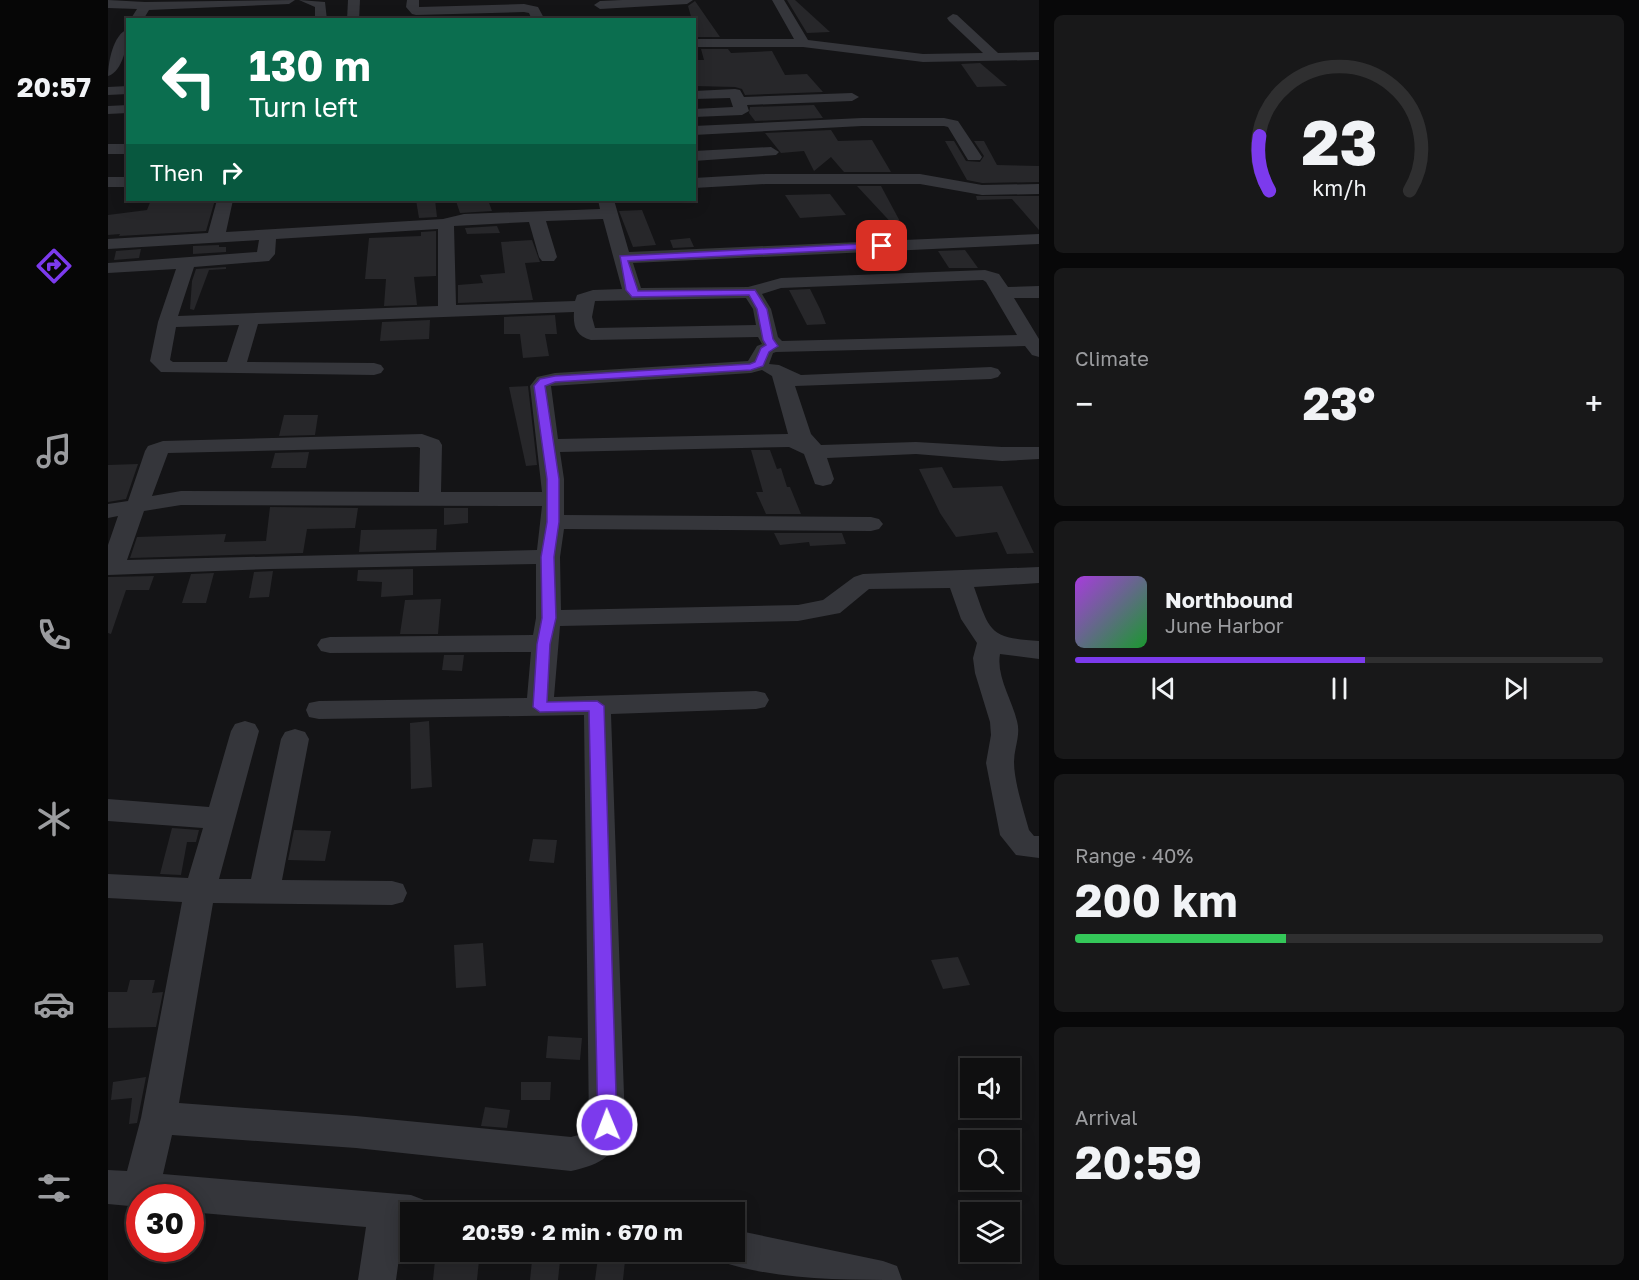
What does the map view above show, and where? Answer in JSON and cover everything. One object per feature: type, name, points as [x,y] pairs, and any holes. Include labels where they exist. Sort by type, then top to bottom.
[{"type":"street","points":[[108,4],[145,6],[233,1],[274,6],[289,0]]},
{"type":"street","points":[[305,0],[321,4],[321,18]]},
{"type":"street","points":[[324,0],[330,0]]},
{"type":"street","points":[[353,18],[354,0]]},
{"type":"street","points":[[598,3],[687,0]]},
{"type":"street","points":[[778,0],[803,43]]},
{"type":"street","points":[[212,18],[218,3]]},
{"type":"street","points":[[598,3],[608,18]]},
{"type":"street","points":[[137,18],[145,6]]},
{"type":"street","points":[[415,10],[525,8],[534,10],[538,18]]},
{"type":"street","points":[[953,18],[996,58]]},
{"type":"street","points":[[108,72],[126,37]]},
{"type":"street","points":[[696,43],[803,43],[909,57],[1039,56]]},
{"type":"street","points":[[108,91],[126,90]]},
{"type":"street","points":[[696,95],[735,93],[742,111],[696,113]]},
{"type":"street","points":[[739,102],[852,97]]},
{"type":"street","points":[[108,110],[126,109]]},
{"type":"street","points":[[696,131],[862,122],[944,122],[953,124],[974,157]]},
{"type":"street","points":[[756,127],[787,179]]},
{"type":"street","points":[[884,137],[962,138]]},
{"type":"street","points":[[696,156],[798,141]]},
{"type":"street","points":[[108,149],[126,149]]},
{"type":"street","points":[[696,183],[787,179],[920,179],[982,190],[1039,189]]},
{"type":"street","points":[[108,182],[126,182]]},
{"type":"street","points":[[216,237],[225,201]]},
{"type":"street","points":[[108,244],[443,224],[464,219],[537,216],[608,207],[631,290],[636,294]]},
{"type":"street","points":[[537,216],[548,257]]},
{"type":"street","points":[[443,224],[447,228],[447,310]]},
{"type":"street","points":[[108,268],[263,257],[266,254],[268,234]]},
{"type":"street","points":[[623,258],[1039,239]]},
{"type":"street","points":[[187,262],[167,322],[160,361],[162,365],[168,368],[374,369]]},
{"type":"street","points":[[981,274],[993,278],[1034,346],[791,348],[591,334],[585,328],[583,306],[584,299],[588,297],[752,292],[761,287],[780,283],[981,274]]},
{"type":"street","points":[[752,292],[762,309],[766,347],[781,374],[803,442],[823,479]]},
{"type":"street","points":[[1000,293],[1039,292]]},
{"type":"street","points":[[167,322],[583,306]]},
{"type":"street","points":[[235,368],[250,320]]},
{"type":"street","points":[[540,707],[544,644],[549,618],[548,557],[553,479],[540,386],[544,381],[751,367],[766,347]]},
{"type":"street","points":[[781,374],[798,381],[820,381],[990,373]]},
{"type":"street","points":[[430,499],[431,445],[422,440],[163,447],[156,451],[138,504],[129,517],[110,568],[270,562],[548,557]]},
{"type":"street","points":[[549,446],[803,442],[836,453],[916,448],[1002,454],[1039,453]]},
{"type":"street","points":[[108,511],[181,498],[430,499],[552,510],[871,524]]},
{"type":"street","points":[[549,618],[798,613],[831,607],[862,582],[959,580],[1039,575]]},
{"type":"street","points":[[959,580],[982,633],[990,642],[1002,647],[1039,651]]},
{"type":"street","points":[[990,642],[986,658],[988,673],[1004,722],[1005,735],[1000,763],[1015,835],[1027,847],[1039,847]]},
{"type":"street","points":[[330,645],[544,644]]},
{"type":"street","points":[[319,710],[597,706],[756,700]]},
{"type":"street","points":[[142,1156],[356,1132],[571,1154],[589,1151],[602,1141],[607,1125],[597,706]]},
{"type":"street","points":[[142,1156],[201,890],[245,731]]},
{"type":"street","points":[[264,891],[295,739]]},
{"type":"street","points":[[108,810],[221,819]]},
{"type":"street","points":[[108,886],[392,893]]},
{"type":"street","points":[[142,1156],[399,1213],[377,1280]]},
{"type":"street","points":[[745,1251],[883,1280]]},
{"type":"building","points":[[787,0],[795,0],[830,32],[807,33]]},
{"type":"building","points":[[695,1],[720,37],[697,37],[696,18],[691,18],[688,6]]},
{"type":"building","points":[[701,49],[728,49],[731,53],[772,51],[785,75],[807,74],[823,92],[745,95],[742,89],[735,87],[696,86],[696,60],[704,60]]},
{"type":"building","points":[[980,63],[1007,86],[977,87],[961,64]]},
{"type":"building","points":[[814,105],[823,118],[755,121],[749,113],[750,107]]},
{"type":"building","points":[[831,130],[838,141],[872,140],[891,172],[844,172],[831,157],[814,171],[804,151],[781,153],[765,133]]},
{"type":"building","points":[[945,141],[954,141],[966,161],[980,162],[984,156],[974,141],[984,141],[997,165],[1039,166],[1039,182],[982,183],[967,180]]},
{"type":"building","points":[[857,186],[881,186],[903,227],[898,230]]},
{"type":"building","points":[[830,194],[846,215],[800,218],[785,195]]},
{"type":"building","points":[[976,196],[1039,196],[1039,230],[1012,199],[977,200]]},
{"type":"building","points":[[151,201],[215,201],[206,231],[108,235],[108,215],[147,210]]},
{"type":"building","points":[[416,201],[435,201],[437,217],[419,218]]},
{"type":"building","points":[[456,201],[488,201],[492,211],[460,213]]},
{"type":"building","points":[[642,210],[656,245],[633,247],[619,211]]},
{"type":"building","points":[[497,226],[500,233],[467,234],[465,228]]},
{"type":"building","points":[[436,231],[436,276],[414,277],[417,305],[384,306],[386,279],[365,279],[369,238],[421,236],[421,232]]},
{"type":"building","points":[[690,238],[694,247],[673,248],[670,240]]},
{"type":"building","points":[[532,240],[540,262],[525,263],[533,300],[458,303],[458,285],[483,283],[480,275],[505,273],[501,242]]},
{"type":"building","points":[[219,245],[219,247],[226,247],[226,252],[193,254],[193,246]]},
{"type":"building","points":[[141,249],[139,258],[114,260],[116,251]]},
{"type":"building","points":[[965,250],[978,268],[949,268],[938,251]]},
{"type":"building","points":[[226,267],[226,269],[209,270],[194,310],[190,309],[192,281],[196,269]]},
{"type":"building","points":[[810,289],[826,324],[807,325],[789,290]]},
{"type":"building","points":[[555,315],[557,334],[545,334],[549,356],[523,358],[520,334],[504,334],[504,317]]},
{"type":"building","points":[[430,320],[429,339],[380,341],[382,322]]},
{"type":"building","points":[[528,386],[537,465],[526,466],[509,387]]},
{"type":"building","points":[[284,415],[318,415],[315,435],[279,436]]},
{"type":"building","points":[[751,450],[770,450],[777,469],[781,468],[787,487],[790,487],[801,514],[766,514],[756,492],[763,492]]},
{"type":"building","points":[[309,452],[306,468],[271,468],[275,453]]},
{"type":"building","points":[[138,464],[126,499],[108,502],[108,465]]},
{"type":"building","points":[[942,467],[953,488],[1002,486],[1034,553],[1007,554],[997,532],[956,537],[940,513],[919,469]]},
{"type":"building","points":[[270,507],[358,508],[355,528],[307,529],[303,553],[130,558],[137,537],[226,534],[224,542],[266,541]]},
{"type":"building","points":[[444,508],[468,508],[468,523],[444,525]]},
{"type":"building","points":[[437,529],[436,550],[359,552],[361,530]]},
{"type":"building","points":[[774,533],[842,533],[846,544],[810,546],[809,542],[780,545]]},
{"type":"building","points":[[413,569],[413,595],[381,597],[382,582],[357,581],[358,570]]},
{"type":"building","points":[[273,571],[269,597],[249,598],[254,572]]},
{"type":"building","points":[[214,573],[206,603],[182,603],[191,574]]},
{"type":"building","points":[[154,576],[149,590],[126,590],[111,634],[108,633],[108,577]]},
{"type":"building","points":[[441,599],[438,634],[400,634],[405,600]]},
{"type":"building","points":[[444,655],[464,655],[462,671],[442,670]]},
{"type":"building","points":[[429,721],[432,787],[411,789],[410,723]]},
{"type":"building","points":[[172,828],[199,830],[196,842],[187,842],[181,875],[160,874]]},
{"type":"building","points":[[294,830],[331,831],[325,861],[288,860]]},
{"type":"building","points":[[533,839],[557,840],[554,863],[529,861]]},
{"type":"building","points":[[483,943],[486,986],[456,988],[454,945]]},
{"type":"building","points":[[958,957],[970,985],[943,989],[931,960]]},
{"type":"building","points":[[130,980],[155,980],[152,993],[163,992],[156,1027],[108,1028],[108,992],[127,992]]},
{"type":"building","points":[[548,1036],[582,1038],[580,1060],[546,1058]]},
{"type":"building","points":[[146,1077],[137,1123],[129,1124],[132,1098],[111,1100],[113,1082]]},
{"type":"building","points":[[521,1082],[551,1082],[550,1100],[521,1100]]},
{"type":"building","points":[[485,1107],[510,1110],[507,1128],[481,1126]]},
{"type":"building","points":[[435,1262],[479,1262],[477,1280],[433,1280]]},
{"type":"building","points":[[532,1262],[560,1262],[558,1280],[530,1280]]},
{"type":"building","points":[[597,1262],[625,1262],[623,1280],[595,1280]]},
{"type":"route","points":[[607,1125],[597,706],[540,707],[544,644],[549,618],[548,557],[553,522],[552,463],[540,386],[544,381],[555,379],[751,367],[759,364],[764,350],[772,346],[768,340],[762,309],[752,292],[636,294],[631,290],[623,258],[882,246]]}]
